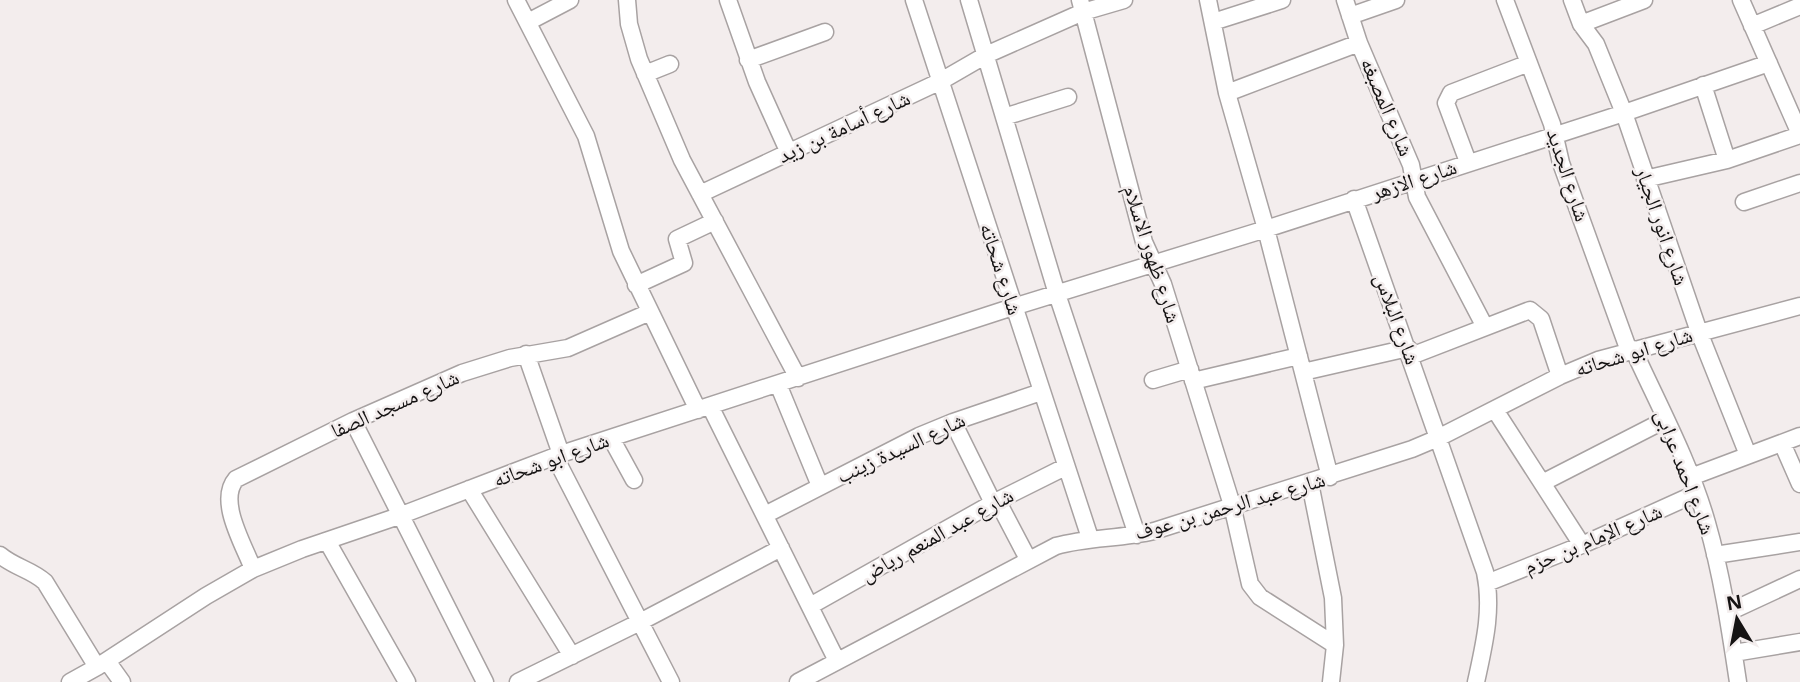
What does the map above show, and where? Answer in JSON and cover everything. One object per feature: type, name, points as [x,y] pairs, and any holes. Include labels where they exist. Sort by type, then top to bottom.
[{"type":"street","points":[[516,0],[586,136],[594,156],[610,223],[636,285],[765,515],[837,661]]},
{"type":"street","points":[[528,22],[570,0]]},
{"type":"street","points":[[627,0],[629,24],[645,74],[682,160],[798,378]]},
{"type":"street","points":[[728,0],[748,60],[789,153]]},
{"type":"street","name":"شارع شحاته","points":[[914,0],[1090,538]]},
{"type":"street","points":[[969,0],[1057,294],[1137,535]]},
{"type":"street","name":"شارع أسامة بن زيد","points":[[700,194],[941,81],[1081,6],[1124,0]]},
{"type":"street","points":[[1208,0],[1227,93],[1266,229],[1330,477]]},
{"type":"street","points":[[1213,22],[1282,0]]},
{"type":"street","name":"شارع المصبغه","points":[[1345,0],[1359,43],[1411,165],[1418,197],[1485,327]]},
{"type":"street","points":[[1350,16],[1396,0]]},
{"type":"street","name":"شارع الجديد","points":[[1504,0],[1631,350]]},
{"type":"street","name":"شارع انور الجيار","points":[[1572,0],[1581,24],[1596,44],[1624,113],[1699,332],[1748,455]]},
{"type":"street","points":[[1581,24],[1644,0]]},
{"type":"street","points":[[1645,179],[1727,159],[1800,134],[1795,111],[1769,63],[1741,0]]},
{"type":"street","name":"شارع ظهور الاسلام","points":[[1081,6],[1144,242],[1163,284],[1231,505],[1250,584],[1254,592],[1335,645]]},
{"type":"street","points":[[1752,26],[1800,6]]},
{"type":"street","points":[[748,60],[825,32]]},
{"type":"street","points":[[1227,93],[1359,43]]},
{"type":"street","points":[[1468,162],[1446,103],[1447,97],[1451,93],[1529,63]]},
{"type":"street","name":"شارع الازهر","points":[[1057,294],[1624,113],[1769,63]]},
{"type":"street","points":[[645,74],[670,64]]},
{"type":"street","points":[[1703,85],[1727,159]]},
{"type":"street","points":[[1004,117],[1068,97]]},
{"type":"street","points":[[1744,202],[1800,183]]},
{"type":"street","name":"شارع البلاس","points":[[1354,200],[1488,583],[1489,609],[1476,682]]},
{"type":"street","points":[[636,285],[682,265],[684,259],[677,239],[715,221]]},
{"type":"street","name":"شارع ابو شحاته","points":[[70,682],[205,596],[253,569],[558,455],[1057,294]]},
{"type":"street","name":"شارع ابو شحاته","points":[[1438,438],[1560,376],[1598,360],[1800,306]]},
{"type":"street","points":[[1153,380],[1409,352],[1485,327],[1526,310],[1535,312],[1541,319],[1560,376]]},
{"type":"street","name":"شارع مسجد الصفا","points":[[253,569],[228,503],[232,484],[236,479],[353,421],[478,367],[526,354],[568,348],[650,312]]},
{"type":"street","name":"شارع احمد عرابى","points":[[1631,350],[1697,493],[1715,555],[1738,682]]},
{"type":"street","points":[[526,354],[558,455],[671,682]]},
{"type":"street","points":[[778,384],[820,486]]},
{"type":"street","name":"شارع السيدة زينب","points":[[765,515],[885,452],[953,422],[1041,391]]},
{"type":"street","points":[[1495,410],[1582,545]]},
{"type":"street","points":[[1542,483],[1665,420]]},
{"type":"street","points":[[353,421],[485,682]]},
{"type":"street","points":[[953,422],[1028,559]]},
{"type":"street","points":[[1691,477],[1800,436]]},
{"type":"street","points":[[611,438],[634,480]]},
{"type":"street","name":"شارع عبد الرحمن بن عوف","points":[[799,682],[1056,546],[1090,538],[1137,535],[1330,477],[1438,438]]},
{"type":"street","points":[[1782,443],[1800,484]]},
{"type":"street","name":"شارع عبد المنعم رياض","points":[[810,606],[995,501],[1065,467]]},
{"type":"street","points":[[1310,483],[1334,598],[1335,645],[1331,682]]},
{"type":"street","points":[[469,489],[572,656]]},
{"type":"street","name":"شارع الإمام بن حزم","points":[[1488,583],[1582,545],[1697,493]]},
{"type":"street","points":[[327,541],[407,682]]},
{"type":"street","points":[[1715,555],[1800,542]]},
{"type":"street","points":[[518,682],[781,548]]},
{"type":"street","points":[[0,555],[22,570],[40,577],[102,664],[122,682]]},
{"type":"street","points":[[21,585],[40,577]]},
{"type":"street","points":[[1727,612],[1800,579]]},
{"type":"street","points":[[1734,653],[1800,642]]}]
